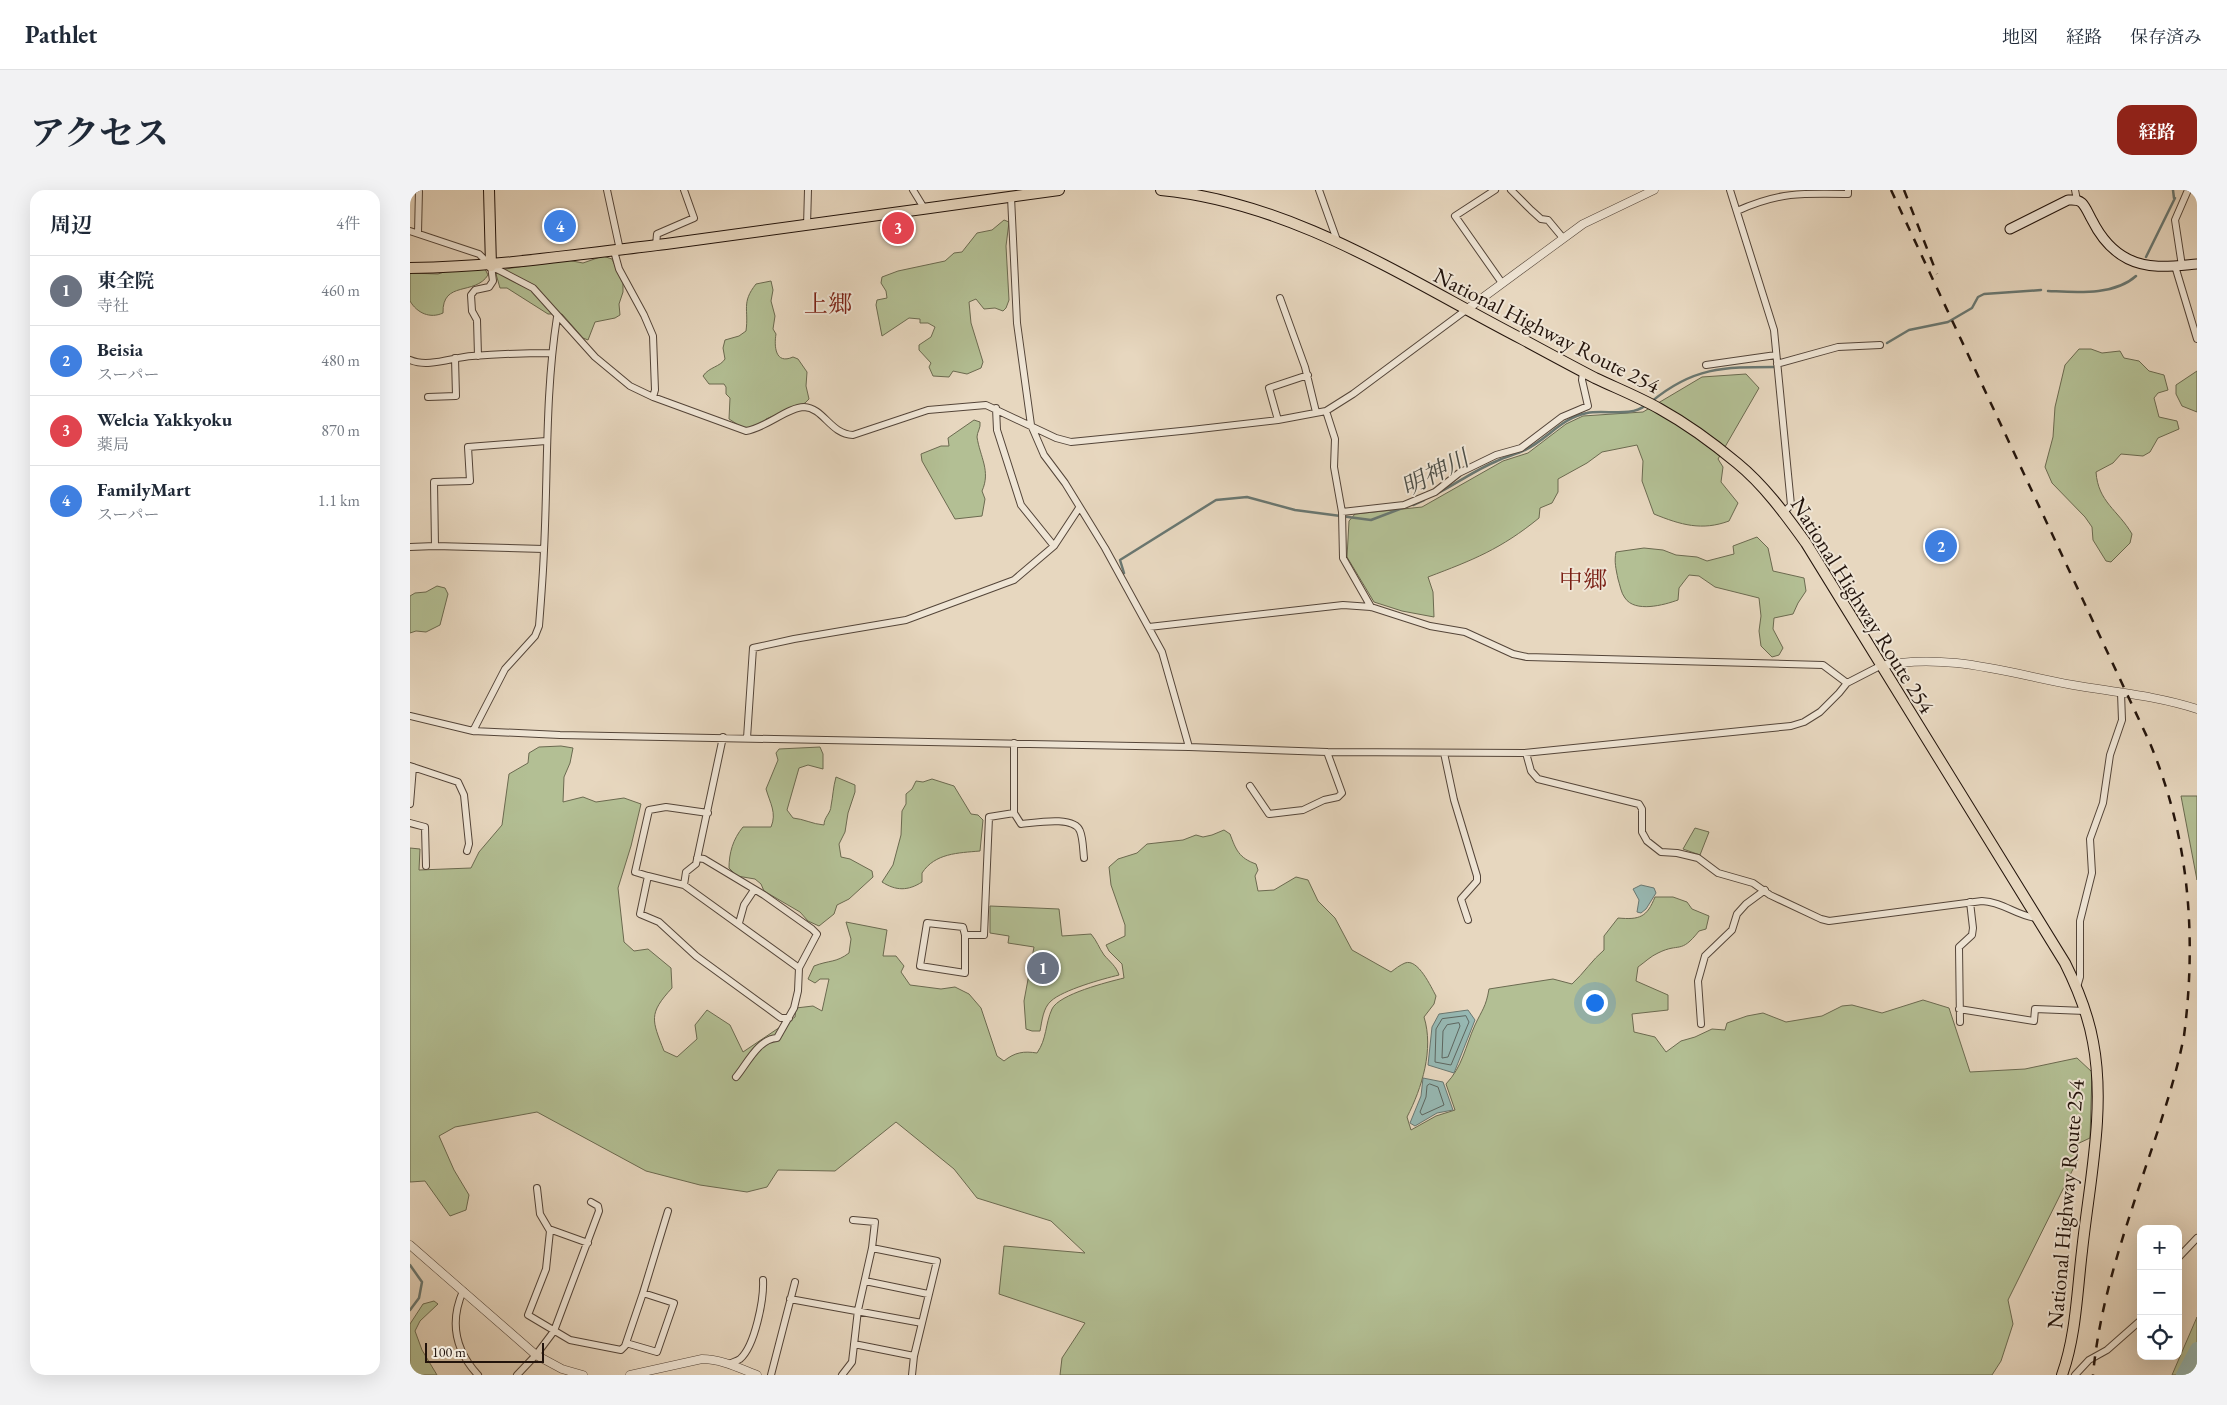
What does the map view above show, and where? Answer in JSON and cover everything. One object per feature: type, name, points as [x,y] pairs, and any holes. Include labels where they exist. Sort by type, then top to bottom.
[{"type":"main road","points":[[489,190],[491,266]]},
{"type":"main road","points":[[410,268],[491,266],[808,226],[1052,190]]},
{"type":"main road","name":"National Highway Route 254","points":[[1161,190],[1202,195],[1259,209],[1311,230],[1583,372],[1657,407],[1696,432],[1738,463],[1784,512],[1807,546],[2037,918],[2077,988],[2085,1012],[2094,1043],[2098,1100],[2074,1322],[2062,1375]]},
{"type":"main road","points":[[2010,229],[2076,195],[2083,203],[2098,231],[2110,246],[2127,259],[2143,265],[2178,266],[2197,264]]},
{"type":"street","points":[[418,233],[419,190]]},
{"type":"street","points":[[607,190],[622,275],[653,336],[654,397]]},
{"type":"street","points":[[656,245],[657,234],[694,218],[684,190]]},
{"type":"street","points":[[808,190],[808,226]]},
{"type":"street","points":[[913,190],[924,208]]},
{"type":"street","points":[[1319,190],[1338,243]]},
{"type":"street","points":[[1495,190],[1455,216],[1502,283]]},
{"type":"street","points":[[1511,190],[1542,219],[1548,220],[1564,238]]},
{"type":"street","points":[[410,231],[479,254],[491,266],[533,288],[557,317],[614,373],[630,386],[654,397],[746,431],[761,427],[795,409],[810,408],[844,435],[853,435],[928,410],[967,405],[986,405],[996,408],[1056,438],[1071,442],[1278,420],[1326,411],[1353,394],[1583,224],[1654,190]]},
{"type":"street","points":[[1730,190],[1774,330],[1791,505],[1784,512]]},
{"type":"street","points":[[1737,211],[1776,196],[1807,193],[1848,194],[1848,190]]},
{"type":"street","points":[[2188,190],[2176,220],[2178,266],[2197,339]]},
{"type":"street","points":[[1011,197],[1017,323],[1031,425],[1044,455],[1064,483],[1104,548],[1162,652],[1189,747]]},
{"type":"street","points":[[478,356],[477,320],[472,311],[471,295],[475,290],[489,287],[493,281],[491,266]]},
{"type":"street","points":[[1280,298],[1308,375],[1316,412]]},
{"type":"street","points":[[473,731],[505,670],[535,636],[539,626],[544,549],[546,441],[552,352],[557,317]]},
{"type":"street","points":[[1777,364],[1838,347],[1880,345]]},
{"type":"street","points":[[410,360],[414,362],[552,352]]},
{"type":"street","points":[[1706,365],[1776,356]]},
{"type":"street","points":[[428,397],[456,396],[456,358]]},
{"type":"street","points":[[1343,517],[1404,505],[1435,492],[1459,473],[1496,455],[1521,448],[1562,417],[1588,406],[1582,380],[1583,372]]},
{"type":"street","points":[[1278,420],[1269,388],[1308,375]]},
{"type":"street","points":[[996,408],[997,430],[1021,505],[1054,546]]},
{"type":"street","points":[[1326,411],[1335,439],[1334,467],[1343,517],[1343,558],[1370,606]]},
{"type":"street","points":[[435,546],[434,482],[470,481],[468,447],[546,441]]},
{"type":"street","points":[[747,738],[754,648],[794,639],[897,622],[922,615],[1014,580],[1054,546],[1079,508]]},
{"type":"street","points":[[410,547],[544,549]]},
{"type":"street","points":[[1149,627],[1343,605],[1370,606],[1430,626],[1464,632],[1513,654],[1527,657],[1823,664],[1847,683]]},
{"type":"street","points":[[410,716],[473,731],[560,734],[1189,747],[1327,752],[1526,753],[1791,726],[1804,722],[1820,712],[1840,694],[1847,683],[1880,666],[1904,661],[1981,665],[2166,701],[2197,709]]},
{"type":"street","points":[[2077,988],[2080,977],[2080,921],[2092,873],[2090,839],[2103,803],[2110,755],[2122,720],[2121,693]]},
{"type":"street","points":[[684,885],[686,872],[696,864],[723,737]]},
{"type":"street","points":[[1014,743],[1014,813],[1021,824],[1051,821],[1074,824],[1080,829],[1084,858]]},
{"type":"street","points":[[1250,786],[1269,814],[1303,810],[1324,800],[1338,797],[1342,793],[1327,752]]},
{"type":"street","points":[[1444,753],[1454,800],[1477,876],[1477,881],[1461,899],[1468,920]]},
{"type":"street","points":[[1526,753],[1531,771],[1538,779],[1639,804],[1642,809],[1642,832],[1647,841],[1661,852],[1698,858],[1718,873],[1753,883],[1792,906],[1829,921],[1970,902],[1994,902],[2020,915],[2037,918]]},
{"type":"street","points":[[410,804],[412,767],[458,782],[464,796],[469,844],[467,851]]},
{"type":"street","points":[[708,813],[666,807],[649,810],[635,872],[684,885],[799,968]]},
{"type":"street","points":[[965,936],[984,935],[989,817],[1014,813]]},
{"type":"street","points":[[410,823],[425,828],[426,866]]},
{"type":"street","points":[[697,858],[704,859],[754,890],[764,894],[816,934],[799,968],[798,991],[789,1018],[777,1038],[770,1038],[754,1051],[736,1077]]},
{"type":"street","points":[[648,876],[640,914],[659,922],[696,956],[781,1018],[789,1018]]},
{"type":"street","points":[[739,923],[744,905],[754,890]]},
{"type":"street","points":[[1701,1024],[1698,981],[1705,956],[1732,930],[1737,914],[1764,890]]},
{"type":"street","points":[[1960,1022],[1958,956],[1961,944],[1972,935],[1970,902]]},
{"type":"street","points":[[927,923],[963,927],[965,936],[965,973],[920,966],[927,923]]},
{"type":"street","points":[[1959,1009],[2034,1021],[2035,1009],[2085,1012]]},
{"type":"street","points":[[537,1188],[540,1214],[549,1228],[588,1243]]},
{"type":"street","points":[[516,1375],[536,1355],[554,1331],[599,1211],[598,1206],[592,1202]]},
{"type":"street","points":[[549,1228],[546,1269],[528,1315],[570,1340],[621,1350],[626,1343],[643,1293],[668,1211]]},
{"type":"street","points":[[842,1375],[852,1362],[858,1310],[872,1248],[875,1222],[853,1220]]},
{"type":"street","points":[[2182,1254],[2197,1238]]},
{"type":"street","points":[[410,1245],[536,1355],[562,1369],[583,1375]]},
{"type":"street","points":[[872,1248],[937,1261],[914,1356],[912,1375]]},
{"type":"street","points":[[730,1364],[740,1359],[747,1349],[761,1306],[763,1280]]},
{"type":"street","points":[[865,1280],[928,1294]]},
{"type":"street","points":[[771,1375],[795,1282]]},
{"type":"street","points":[[463,1292],[456,1328],[457,1344],[468,1365],[478,1375]]},
{"type":"street","points":[[626,1343],[657,1352],[672,1312],[674,1303],[643,1293]]},
{"type":"street","points":[[790,1299],[922,1323]]},
{"type":"street","points":[[2075,1375],[2089,1360],[2107,1350],[2137,1324]]},
{"type":"street","points":[[854,1344],[914,1356]]},
{"type":"street","points":[[630,1375],[655,1373],[702,1359],[711,1359],[730,1364],[757,1375]]},
{"type":"green space","points":[[1004,220],[1009,222],[1006,246],[1009,300],[1006,308],[1003,311],[995,308],[984,309],[976,299],[969,302],[971,323],[983,362],[981,368],[967,374],[953,371],[949,377],[933,376],[929,367],[931,363],[919,350],[919,345],[931,337],[935,327],[928,323],[920,323],[920,319],[909,318],[882,336],[876,305],[877,300],[887,298],[886,291],[881,283],[882,277],[898,271],[945,261],[954,253],[962,252],[977,233],[992,230]]},
{"type":"green space","points":[[603,256],[612,259],[623,283],[623,292],[619,304],[620,315],[615,318],[595,322],[588,340],[583,338],[562,314],[548,314],[507,288],[500,288],[496,274],[506,269],[549,262],[567,260],[583,263]]},
{"type":"green space","points":[[485,269],[488,275],[482,281],[453,292],[448,296],[444,303],[443,313],[438,315],[424,314],[416,309],[410,301],[410,273],[438,274],[447,271]]},
{"type":"green space","points":[[771,281],[773,290],[771,301],[775,316],[773,329],[776,334],[775,344],[777,353],[782,358],[793,357],[798,359],[807,372],[806,386],[809,399],[805,403],[766,419],[759,429],[746,433],[740,426],[729,419],[730,398],[726,394],[724,384],[709,384],[703,376],[725,359],[723,348],[725,340],[739,336],[746,331],[747,301],[756,284]]},
{"type":"green space","points":[[2079,349],[2091,349],[2102,353],[2120,351],[2124,358],[2139,361],[2149,371],[2164,375],[2168,390],[2158,393],[2154,398],[2159,417],[2177,421],[2179,429],[2158,438],[2150,452],[2143,456],[2121,454],[2113,463],[2096,472],[2100,491],[2132,534],[2130,543],[2111,562],[2106,561],[2093,540],[2092,527],[2085,517],[2052,483],[2045,467],[2053,437],[2055,407],[2065,365]]},
{"type":"green space","points":[[2197,371],[2197,412],[2182,406],[2176,394],[2176,385]]},
{"type":"green space","points":[[1746,374],[1759,388],[1718,459],[1723,467],[1721,482],[1738,503],[1729,521],[1710,526],[1701,526],[1682,524],[1654,514],[1642,481],[1643,461],[1637,445],[1602,452],[1587,463],[1558,479],[1558,492],[1552,503],[1540,508],[1539,518],[1525,529],[1486,553],[1428,577],[1433,592],[1434,617],[1402,611],[1374,602],[1347,557],[1349,521],[1355,514],[1422,507],[1503,461],[1528,453],[1566,424],[1583,416],[1643,412],[1702,377]]},
{"type":"green space","points":[[974,420],[980,422],[977,437],[985,470],[982,491],[985,499],[982,516],[955,519],[922,461],[921,454],[941,446],[949,446],[948,438]]},
{"type":"green space","points":[[1757,537],[1768,548],[1773,571],[1804,578],[1806,591],[1793,614],[1774,618],[1773,629],[1783,648],[1779,655],[1772,657],[1761,646],[1759,598],[1715,587],[1699,576],[1689,575],[1679,588],[1678,600],[1658,606],[1642,607],[1630,603],[1622,594],[1616,569],[1616,552],[1644,548],[1663,550],[1676,555],[1697,557],[1707,561],[1734,554],[1733,546]]},
{"type":"green space","points":[[437,586],[445,588],[448,594],[440,625],[426,632],[416,631],[410,633],[410,596],[415,593],[426,592]]},
{"type":"green space","points":[[561,746],[573,748],[570,763],[564,777],[563,802],[583,797],[596,802],[624,798],[641,804],[618,888],[624,942],[634,951],[648,949],[671,968],[672,988],[659,1004],[654,1018],[664,1051],[677,1057],[697,1039],[695,1025],[707,1010],[730,1025],[743,1052],[795,1017],[796,1008],[813,1006],[822,1011],[829,979],[820,979],[815,983],[808,979],[814,966],[836,960],[849,953],[851,939],[846,922],[887,930],[883,956],[896,956],[904,966],[901,972],[910,985],[941,989],[955,987],[969,994],[981,1008],[997,1056],[1004,1061],[1020,1053],[1037,1053],[1043,1042],[1052,1009],[1056,1004],[1064,998],[1085,989],[1124,978],[1122,964],[1109,951],[1106,945],[1125,936],[1125,925],[1111,885],[1109,867],[1118,859],[1137,853],[1147,844],[1183,840],[1196,835],[1203,837],[1224,830],[1230,834],[1236,849],[1242,856],[1256,864],[1258,870],[1255,876],[1258,891],[1274,890],[1296,877],[1308,880],[1318,901],[1335,918],[1352,950],[1391,972],[1405,963],[1415,965],[1427,980],[1436,996],[1434,1004],[1424,1017],[1427,1029],[1427,1055],[1422,1081],[1407,1117],[1411,1130],[1436,1116],[1455,1110],[1446,1084],[1460,1063],[1485,1004],[1489,989],[1553,979],[1572,984],[1604,950],[1604,936],[1618,918],[1637,918],[1646,913],[1655,897],[1673,897],[1687,902],[1692,909],[1709,916],[1706,929],[1699,931],[1688,943],[1658,953],[1638,967],[1636,981],[1668,995],[1668,1010],[1632,1014],[1634,1032],[1655,1037],[1666,1052],[1681,1041],[1712,1029],[1725,1030],[1727,1023],[1747,1016],[1763,1013],[1786,1022],[1822,1016],[1842,1006],[1852,1005],[1882,1013],[1923,1000],[1949,1008],[1970,1072],[2025,1069],[2077,1058],[2092,1072],[2090,1138],[2075,1145],[2078,1159],[2008,1300],[2013,1324],[2001,1361],[1992,1375],[1060,1375],[1062,1358],[1085,1323],[999,1294],[1004,1246],[1085,1253],[1051,1221],[977,1198],[954,1169],[896,1122],[835,1171],[778,1170],[767,1187],[747,1192],[700,1185],[646,1171],[537,1112],[455,1127],[439,1136],[454,1170],[469,1195],[466,1210],[450,1216],[425,1181],[410,1182],[410,848],[420,849],[419,870],[471,868],[479,852],[502,825],[509,774],[528,763],[529,753],[539,747]]},
{"type":"green space","points":[[820,747],[823,754],[823,769],[808,765],[799,768],[787,810],[793,818],[824,825],[831,808],[836,777],[855,785],[845,832],[839,844],[841,857],[850,859],[872,871],[873,877],[849,899],[837,905],[834,914],[819,926],[808,921],[800,912],[764,891],[761,884],[755,879],[737,876],[729,868],[732,846],[743,827],[771,827],[773,813],[766,789],[778,760],[776,753],[779,749]]},
{"type":"green space","points":[[932,779],[954,786],[971,814],[978,815],[983,820],[980,851],[948,855],[940,858],[927,866],[922,873],[922,882],[902,889],[892,887],[882,882],[893,865],[901,835],[902,811],[906,804],[906,794],[912,789],[916,781],[923,782]]},
{"type":"green space","points":[[2181,796],[2197,796],[2197,880]]},
{"type":"green space","points":[[1695,828],[1709,832],[1700,855],[1683,849]]},
{"type":"green space","points":[[990,906],[1059,909],[1062,936],[1091,934],[1119,975],[1083,985],[1057,997],[1046,1007],[1040,1031],[1026,1029],[1024,1001],[1034,947],[1008,943],[1009,936],[990,933]]},
{"type":"green space","points":[[434,1301],[438,1304],[420,1321],[415,1331],[422,1350],[437,1375],[410,1375],[410,1324],[423,1304]]},
{"type":"green space","points":[[2197,1317],[2197,1375],[2172,1375],[2178,1360],[2182,1360],[2182,1352]]},
{"type":"water","points":[[1641,885],[1654,888],[1656,893],[1646,909],[1641,913],[1637,912],[1639,900],[1633,889]]},
{"type":"water","points":[[1468,1010],[1475,1020],[1454,1073],[1428,1065],[1432,1027],[1439,1014]]},
{"type":"water","points":[[1423,1078],[1443,1082],[1453,1110],[1437,1113],[1415,1126],[1410,1123],[1421,1096]]},
{"type":"waterway","name":"明神川","points":[[2173,190],[2174,198]]},
{"type":"waterway","name":"明神川","points":[[2146,257],[2175,198]]},
{"type":"waterway","name":"明神川","points":[[2048,291],[2082,292],[2106,290],[2117,287],[2136,276]]},
{"type":"waterway","name":"明神川","points":[[1887,343],[1909,330],[1948,322],[1972,308],[1978,297],[1984,294],[2041,290]]},
{"type":"waterway","name":"明神川","points":[[1651,402],[1666,390],[1709,371],[1775,367]]},
{"type":"waterway","name":"明神川","points":[[1440,492],[1500,459],[1522,452],[1570,419],[1594,412],[1633,411],[1646,405]]},
{"type":"waterway","name":"明神川","points":[[1124,573],[1120,560],[1216,500],[1247,497],[1295,510],[1371,520],[1405,507]]},
{"type":"waterway","name":"明神川","points":[[1413,505],[1424,500]]},
{"type":"waterway","points":[[410,1265],[422,1282],[419,1298],[410,1310]]},
{"type":"waterway","points":[[2183,1375],[2197,1349]]},
{"type":"railway","points":[[1891,190],[2149,741],[2163,777],[2181,849],[2189,923],[2190,961],[2184,1036],[2170,1091],[2111,1277],[2100,1325],[2093,1375]]},
{"type":"railway","points":[[1904,190],[1937,274]]},
{"type":"place","name":"FamilyMart","points":[[560,226]]},
{"type":"place","name":"Welcia Yakkyoku","points":[[898,228]]},
{"type":"place","name":"Beisia","points":[[1941,546]]},
{"type":"place","name":"東全院","points":[[1043,968]]},
{"type":"district","name":"上郷","points":[[828,304]]},
{"type":"district","name":"中郷","points":[[1583,580]]}]
